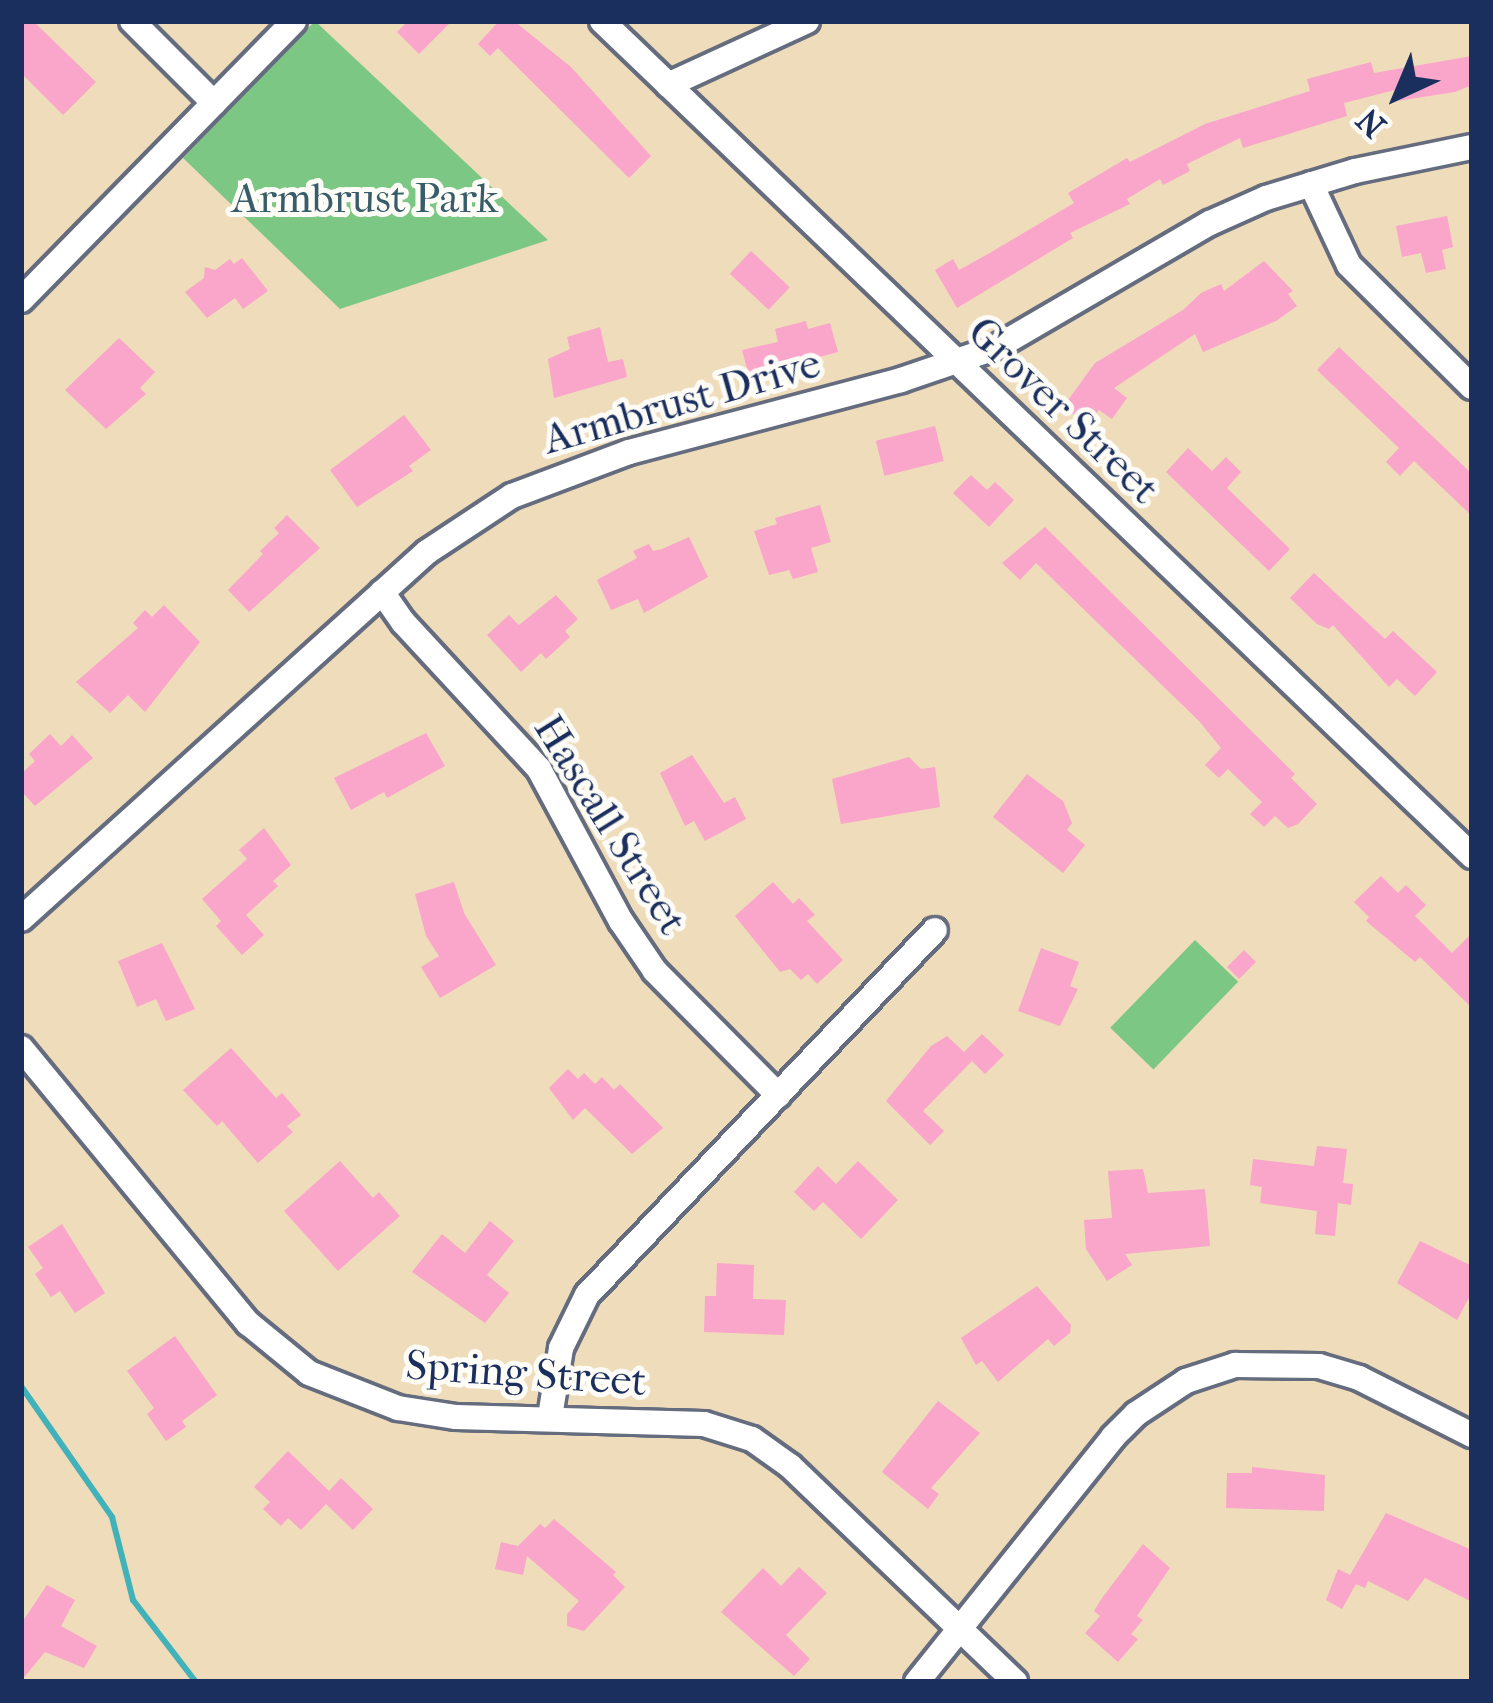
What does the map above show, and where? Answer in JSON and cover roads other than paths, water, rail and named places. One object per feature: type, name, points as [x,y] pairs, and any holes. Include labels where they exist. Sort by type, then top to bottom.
[{"type":"street","points":[[131,21],[214,103]]},
{"type":"street","points":[[21,300],[294,21]]},
{"type":"street","name":"Grover Street","points":[[602,21],[1472,856]]},
{"type":"street","points":[[668,85],[807,21]]},
{"type":"street","name":"Armbrust Drive","points":[[21,919],[382,592],[467,523],[560,474],[994,348],[1210,223],[1311,184],[1472,147]]},
{"type":"street","points":[[1311,184],[1349,265],[1472,387]]},
{"type":"street","name":"Hascall Street","points":[[382,592],[538,770],[622,921],[656,971],[778,1095]]},
{"type":"street","points":[[550,1417],[561,1348],[586,1295],[935,930]]},
{"type":"street","name":"Spring Street","points":[[21,1048],[151,1211],[280,1352],[338,1388],[398,1408],[456,1417],[704,1424],[752,1439],[790,1466],[1015,1682]]},
{"type":"street","points":[[917,1682],[1113,1437],[1165,1392],[1201,1375],[1271,1361],[1353,1377],[1472,1435]]},
{"type":"waterway","points":[[21,1386],[112,1517],[133,1600],[196,1682]]},
{"type":"park label","name":"Armbrust Park","points":[[365,199]]}]
